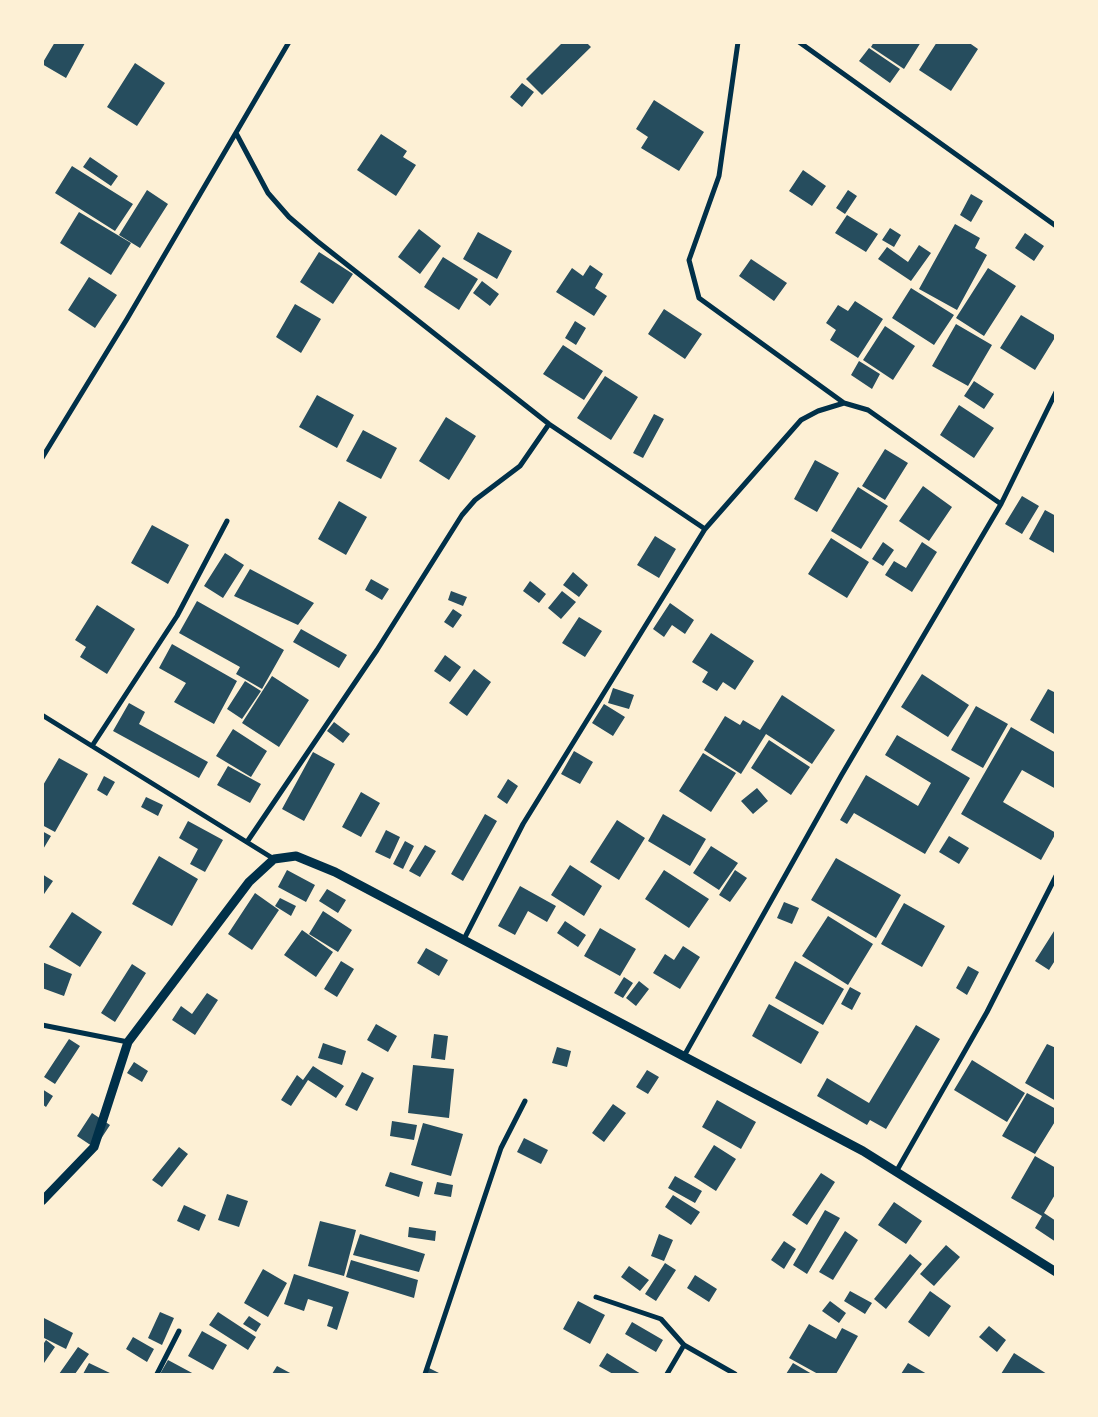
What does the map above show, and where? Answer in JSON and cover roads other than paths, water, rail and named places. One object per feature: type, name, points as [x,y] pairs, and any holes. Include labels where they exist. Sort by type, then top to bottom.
[{"type":"street","points":[[42,458],[289,42]]},
{"type":"street","points":[[738,42],[719,176],[689,260],[699,298],[844,403],[868,410],[1001,504]]},
{"type":"street","points":[[799,42],[1056,226]]},
{"type":"street","points":[[236,133],[268,193],[289,217],[549,424],[705,529]]},
{"type":"street","points":[[684,1056],[841,776],[1001,504],[1056,392]]},
{"type":"street","points":[[462,942],[522,824],[705,529],[801,420],[818,410],[844,403]]},
{"type":"street","points":[[247,842],[377,650],[462,515],[475,500],[520,466],[549,424]]},
{"type":"street","points":[[92,746],[177,616],[227,521]]},
{"type":"street","points":[[42,715],[274,859]]},
{"type":"street","points":[[42,1201],[94,1148],[128,1042],[249,882],[274,859],[296,856],[335,872],[462,942],[684,1056],[863,1152],[1056,1272]]},
{"type":"street","points":[[896,1172],[987,1012],[1056,876]]},
{"type":"street","points":[[42,1025],[128,1042]]},
{"type":"street","points":[[425,1374],[501,1148],[525,1101]]},
{"type":"street","points":[[596,1297],[661,1319],[684,1345],[735,1374]]},
{"type":"street","points":[[157,1374],[179,1331]]},
{"type":"street","points":[[667,1374],[684,1345]]}]
